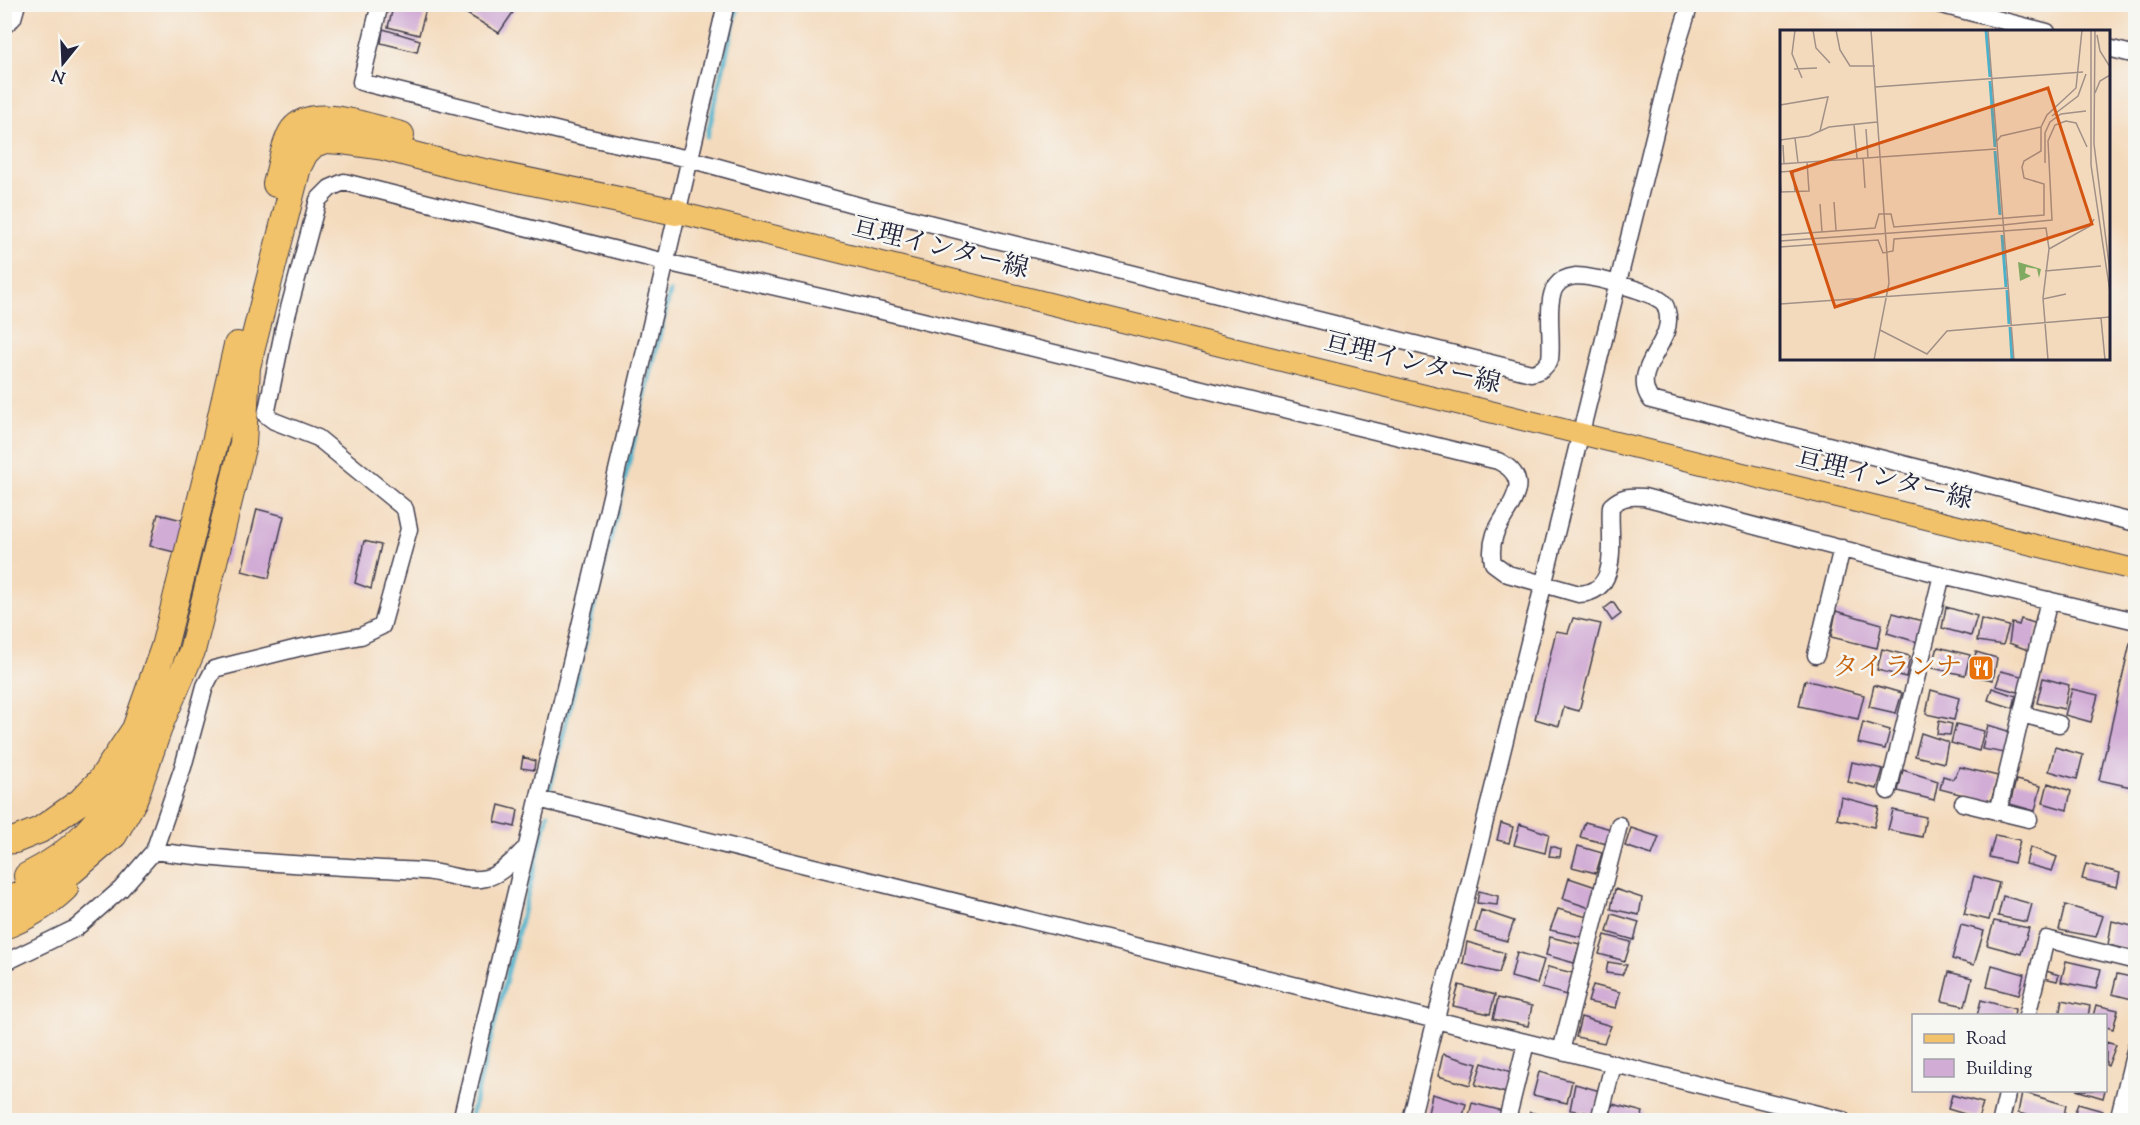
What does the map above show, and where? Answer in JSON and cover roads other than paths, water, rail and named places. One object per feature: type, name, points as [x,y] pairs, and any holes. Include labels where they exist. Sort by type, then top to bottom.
[{"type":"highway","points":[[4,926],[23,919],[50,903],[82,873],[114,835],[134,800],[164,647],[216,438],[240,365],[291,132],[298,124],[306,120],[329,118],[511,163],[676,212]]},
{"type":"highway","points":[[4,841],[15,840],[40,830],[81,801],[146,732]]},
{"type":"highway","points":[[4,884],[28,876],[45,867],[88,832],[117,789],[146,732]]},
{"type":"highway","points":[[4,898],[36,892],[72,872],[114,835]]},
{"type":"main road","name":"亘理インター線","points":[[676,212],[2136,570]]},
{"type":"street","points":[[4,26],[13,18],[17,4]]},
{"type":"street","points":[[380,4],[361,82],[576,135],[690,159],[870,209],[1531,373],[1546,366],[1550,359],[1550,302],[1553,290],[1564,279],[1578,276],[1646,292],[1663,301],[1667,308],[1667,329],[1643,385],[1651,400],[2136,523]]},
{"type":"street","points":[[461,1120],[726,4]]},
{"type":"street","points":[[1411,1120],[1675,52],[1690,4]]},
{"type":"street","points":[[1938,4],[2039,30]]},
{"type":"street","points":[[2110,48],[2136,55]]},
{"type":"street","points":[[4,963],[76,928],[121,890],[154,851],[183,767],[205,686],[214,669],[298,648],[361,636],[382,626],[410,529],[405,509],[318,438],[274,421],[266,415],[284,327],[318,200],[330,188],[344,182],[665,262],[882,311],[1498,461],[1512,471],[1517,478],[1518,485],[1516,495],[1495,534],[1491,554],[1493,563],[1508,574],[1579,594],[1587,593],[1606,578],[1610,568],[1611,506],[1618,499],[1629,496],[1644,497],[1942,575],[2136,621]]},
{"type":"street","points":[[1815,655],[1842,548]]},
{"type":"street","points":[[1888,791],[1942,575]]},
{"type":"street","points":[[1998,812],[2049,600]]},
{"type":"street","points":[[2022,714],[2059,724]]},
{"type":"street","points":[[538,799],[1842,1120]]},
{"type":"street","points":[[1963,803],[2029,819]]},
{"type":"street","points":[[1561,1051],[1619,825]]},
{"type":"street","points":[[154,851],[297,866],[427,871],[474,880],[487,878],[501,871],[526,848]]},
{"type":"street","points":[[2027,1014],[2046,939],[2136,961]]},
{"type":"street","points":[[1507,1120],[1527,1043]]},
{"type":"street","points":[[2118,1120],[2136,1047]]},
{"type":"street","points":[[1599,1120],[1613,1065]]},
{"type":"street","points":[[2001,1120],[2008,1092]]},
{"type":"waterway","points":[[707,137],[738,4]]},
{"type":"waterway","points":[[549,792],[670,292]]},
{"type":"waterway","points":[[470,1120],[548,814]]},
{"type":"place","name":"タイランナ","points":[[1981,668]]}]
